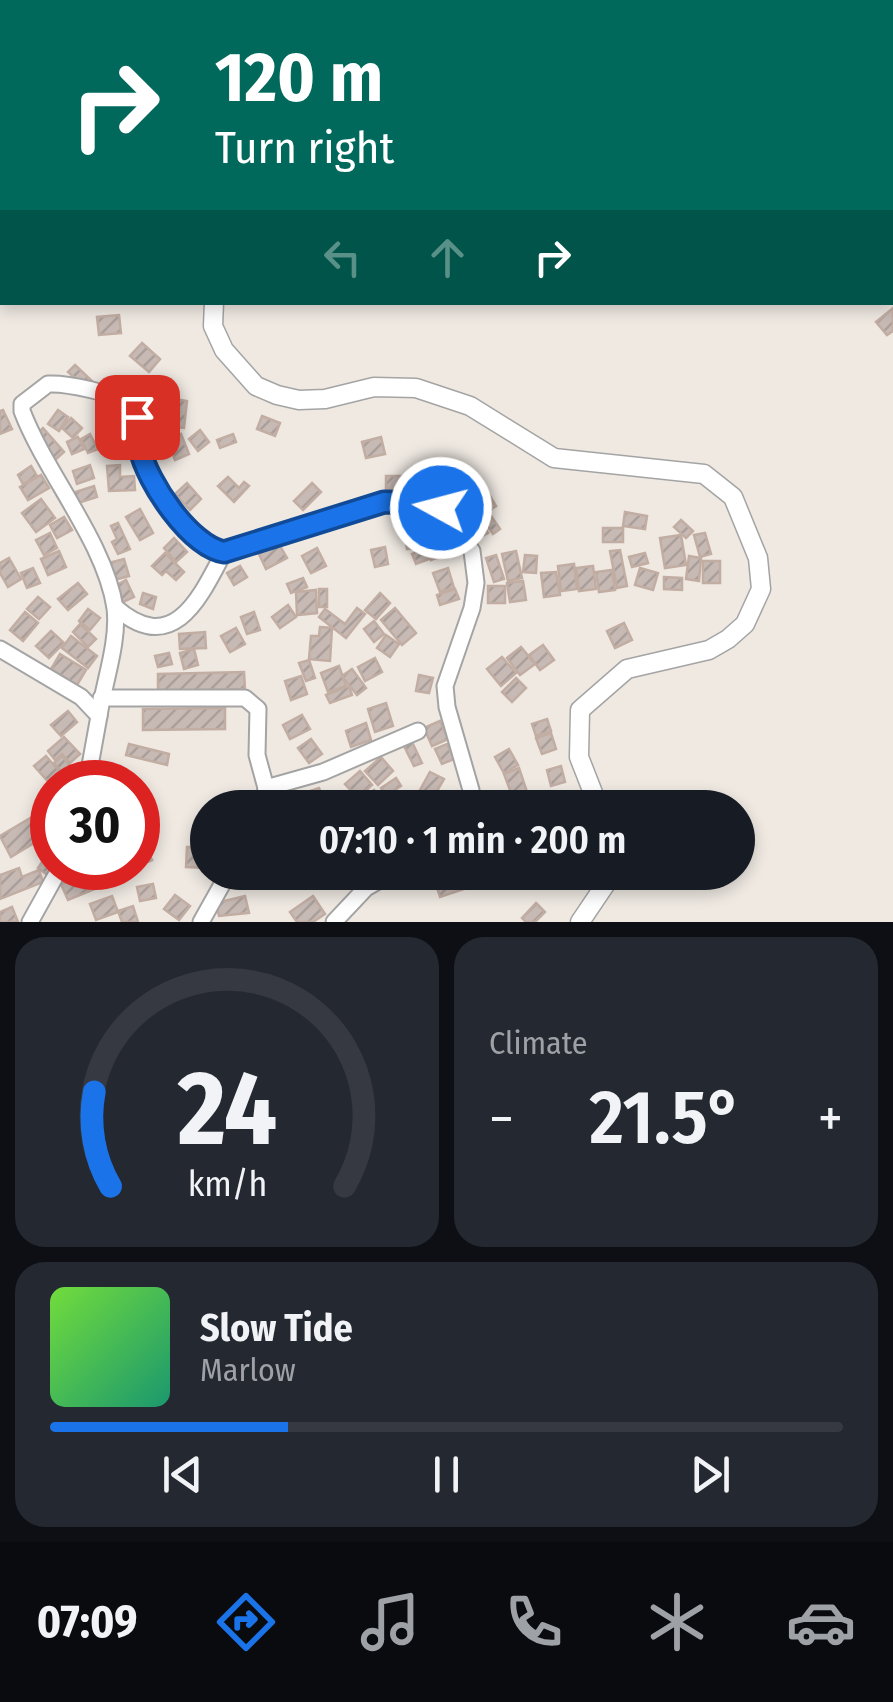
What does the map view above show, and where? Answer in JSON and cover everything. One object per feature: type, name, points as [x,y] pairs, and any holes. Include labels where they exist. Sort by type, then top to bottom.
[{"type":"street","points":[[214,305],[213,326],[224,350],[256,386],[276,395],[299,400],[325,399],[374,387],[416,388],[470,406],[554,458],[704,474],[733,497],[758,558],[760,589],[754,608],[745,624],[728,640],[709,650],[627,669],[580,710],[579,757],[592,790]]},
{"type":"street","points":[[91,760],[115,630],[114,607],[98,558],[22,411],[28,397],[48,384],[118,397],[132,407],[146,466],[195,539],[210,549],[224,552],[384,502],[425,503],[441,508],[472,551],[476,583],[472,608],[445,686],[447,707],[471,790]]},
{"type":"street","points":[[114,607],[128,619],[148,626],[177,622],[199,600],[224,552]]},
{"type":"street","points":[[0,649],[81,697],[99,716]]},
{"type":"street","points":[[102,698],[250,700],[258,709],[257,756],[266,788],[324,772],[418,731]]},
{"type":"street","points":[[30,922],[48,890]]},
{"type":"street","points":[[202,922],[219,890]]},
{"type":"street","points":[[334,922],[364,890]]},
{"type":"street","points":[[580,922],[602,890]]},
{"type":"building","points":[[893,308],[893,331],[887,335],[876,322]]},
{"type":"building","points":[[119,315],[121,333],[99,335],[97,317]]},
{"type":"building","points":[[142,343],[160,359],[149,372],[130,356]]},
{"type":"building","points":[[75,365],[92,381],[86,388],[68,372]]},
{"type":"building","points":[[169,398],[187,401],[184,428],[165,426]]},
{"type":"building","points":[[3,410],[12,429],[0,434],[0,411]]},
{"type":"building","points":[[58,410],[68,417],[59,431],[48,424]]},
{"type":"building","points":[[262,416],[280,423],[275,436],[257,429]]},
{"type":"building","points":[[71,418],[82,428],[73,438],[62,428]]},
{"type":"building","points":[[43,428],[64,452],[55,460],[35,436]]},
{"type":"building","points":[[200,430],[209,442],[198,451],[189,439]]},
{"type":"building","points":[[90,434],[98,449],[88,453],[81,439]]},
{"type":"building","points":[[181,434],[189,454],[175,460],[167,440]]},
{"type":"building","points":[[233,434],[236,442],[220,448],[217,440]]},
{"type":"building","points":[[78,437],[84,449],[72,454],[67,442]]},
{"type":"building","points":[[381,437],[385,454],[366,458],[362,442]]},
{"type":"building","points":[[90,465],[94,478],[77,484],[73,471]]},
{"type":"building","points":[[120,465],[120,477],[134,476],[135,490],[109,491],[107,466]]},
{"type":"building","points":[[31,466],[37,476],[23,484],[18,475]]},
{"type":"building","points":[[444,469],[459,478],[442,508],[412,491],[419,479],[434,487]]},
{"type":"building","points":[[41,475],[49,488],[28,500],[20,487]]},
{"type":"building","points":[[386,476],[406,476],[406,490],[386,490]]},
{"type":"building","points":[[228,477],[239,488],[244,482],[249,486],[234,502],[218,486]]},
{"type":"building","points":[[187,483],[201,499],[190,510],[175,494]]},
{"type":"building","points":[[312,483],[321,492],[303,510],[294,501]]},
{"type":"building","points":[[94,486],[97,497],[72,505],[69,494]]},
{"type":"building","points":[[485,488],[496,506],[477,518],[466,500]]},
{"type":"building","points":[[41,499],[55,518],[36,532],[22,513]]},
{"type":"building","points":[[140,509],[153,533],[140,540],[126,517]]},
{"type":"building","points":[[625,512],[647,516],[645,529],[623,526]]},
{"type":"building","points":[[489,513],[500,529],[493,534],[482,518]]},
{"type":"building","points":[[64,517],[72,530],[57,538],[50,525]]},
{"type":"building","points":[[479,517],[488,533],[474,540],[466,525]]},
{"type":"building","points":[[681,520],[693,531],[686,538],[674,527]]},
{"type":"building","points":[[118,523],[130,549],[118,554],[111,526]]},
{"type":"building","points":[[438,524],[442,544],[425,547],[422,526]]},
{"type":"building","points":[[603,528],[623,528],[623,542],[603,542]]},
{"type":"building","points":[[420,531],[422,548],[407,549],[405,532]]},
{"type":"building","points":[[50,533],[57,548],[44,555],[36,540]]},
{"type":"building","points":[[705,533],[711,554],[700,557],[694,535]]},
{"type":"building","points":[[681,535],[686,565],[665,568],[660,538]]},
{"type":"building","points":[[174,538],[187,552],[176,562],[164,548]]},
{"type":"building","points":[[446,543],[450,552],[431,560],[427,551]]},
{"type":"building","points":[[279,544],[287,558],[266,569],[259,554]]},
{"type":"building","points":[[385,547],[388,564],[375,567],[371,550]]},
{"type":"building","points":[[317,548],[326,566],[311,573],[302,556]]},
{"type":"building","points":[[425,549],[429,559],[416,564],[412,554]]},
{"type":"building","points":[[620,550],[627,586],[617,588],[610,551]]},
{"type":"building","points":[[59,551],[66,567],[48,575],[41,559]]},
{"type":"building","points":[[516,551],[522,578],[508,581],[502,554]]},
{"type":"building","points":[[165,553],[184,572],[176,580],[152,566]]},
{"type":"building","points":[[645,553],[648,563],[632,567],[629,557]]},
{"type":"building","points":[[496,555],[504,579],[494,582],[486,558]]},
{"type":"building","points":[[525,555],[537,556],[536,573],[523,572]]},
{"type":"building","points":[[689,556],[701,558],[699,581],[686,579]]},
{"type":"building","points":[[9,558],[21,579],[8,587],[0,573],[0,563]]},
{"type":"building","points":[[124,559],[129,576],[114,580],[109,563]]},
{"type":"building","points":[[703,561],[720,561],[720,583],[703,583]]},
{"type":"building","points":[[574,564],[577,589],[561,591],[558,566]]},
{"type":"building","points":[[240,566],[247,577],[234,585],[227,573]]},
{"type":"building","points":[[593,566],[596,589],[579,591],[576,568]]},
{"type":"building","points":[[33,568],[40,583],[27,588],[21,573]]},
{"type":"building","points":[[448,568],[454,588],[440,592],[433,573]]},
{"type":"building","points":[[640,568],[658,573],[653,590],[635,585]]},
{"type":"building","points":[[612,570],[615,590],[599,592],[596,572]]},
{"type":"building","points":[[556,572],[560,595],[544,597],[541,573]]},
{"type":"building","points":[[664,577],[682,578],[682,590],[664,589]]},
{"type":"building","points":[[303,578],[307,587],[291,593],[287,584]]},
{"type":"building","points":[[126,580],[134,597],[123,602],[115,586]]},
{"type":"building","points":[[523,581],[526,600],[510,602],[507,583]]},
{"type":"building","points":[[78,583],[87,594],[68,610],[58,599]]},
{"type":"building","points":[[488,586],[505,586],[505,603],[488,603]]},
{"type":"building","points":[[319,589],[327,589],[327,607],[319,607]]},
{"type":"building","points":[[455,589],[459,599],[440,605],[437,595]]},
{"type":"building","points":[[316,590],[317,613],[297,615],[296,592]]},
{"type":"building","points":[[143,593],[156,597],[153,609],[140,604]]},
{"type":"building","points":[[380,593],[390,603],[376,619],[365,610]]},
{"type":"building","points":[[38,597],[50,607],[39,619],[27,609]]},
{"type":"building","points":[[288,605],[296,617],[280,628],[272,617]]},
{"type":"building","points":[[357,608],[365,614],[346,638],[319,617],[325,609],[345,624]]},
{"type":"building","points":[[395,608],[416,633],[402,645],[381,620]]},
{"type":"building","points":[[88,609],[100,618],[90,630],[79,621]]},
{"type":"building","points":[[25,612],[38,623],[23,641],[10,630]]},
{"type":"building","points":[[254,612],[260,630],[247,634],[241,617]]},
{"type":"building","points":[[374,621],[384,634],[374,642],[364,629]]},
{"type":"building","points":[[624,623],[632,640],[615,648],[607,631]]},
{"type":"building","points":[[80,624],[96,639],[88,647],[73,632]]},
{"type":"building","points":[[320,627],[332,628],[330,661],[309,659],[311,636],[319,636]]},
{"type":"building","points":[[236,628],[245,644],[230,652],[221,636]]},
{"type":"building","points":[[51,631],[64,643],[49,658],[36,646]]},
{"type":"building","points":[[205,632],[206,648],[180,649],[179,634]]},
{"type":"building","points":[[386,635],[399,644],[390,657],[377,648]]},
{"type":"building","points":[[71,636],[97,656],[88,668],[62,648]]},
{"type":"building","points":[[543,645],[554,660],[540,670],[529,655]]},
{"type":"building","points":[[521,647],[535,664],[520,675],[507,658]]},
{"type":"building","points":[[194,649],[198,665],[184,669],[180,653]]},
{"type":"building","points":[[169,653],[172,664],[158,667],[155,656]]},
{"type":"building","points":[[60,654],[86,670],[77,685],[51,669]]},
{"type":"building","points":[[502,657],[516,673],[501,686],[487,669]]},
{"type":"building","points":[[375,658],[382,672],[365,681],[358,667]]},
{"type":"building","points":[[309,660],[315,678],[306,681],[299,663]]},
{"type":"building","points":[[339,666],[346,686],[328,692],[321,673]]},
{"type":"building","points":[[352,669],[366,688],[357,695],[342,676]]},
{"type":"building","points":[[244,672],[245,689],[158,691],[158,674]]},
{"type":"building","points":[[419,675],[433,678],[429,693],[416,691]]},
{"type":"building","points":[[301,676],[307,694],[291,700],[285,681]]},
{"type":"building","points":[[516,678],[526,688],[512,702],[502,692]]},
{"type":"building","points":[[349,686],[352,695],[330,703],[326,695]]},
{"type":"building","points":[[386,703],[393,726],[375,732],[368,709]]},
{"type":"building","points":[[225,708],[225,729],[143,730],[143,709]]},
{"type":"building","points":[[68,711],[77,722],[61,736],[51,725]]},
{"type":"building","points":[[302,715],[310,729],[290,739],[283,725]]},
{"type":"building","points":[[547,719],[551,731],[536,736],[532,724]]},
{"type":"building","points":[[440,721],[448,739],[432,746],[424,728]]},
{"type":"building","points":[[366,723],[371,740],[351,747],[346,731]]},
{"type":"building","points":[[551,733],[556,749],[542,754],[536,738]]},
{"type":"building","points":[[64,737],[80,754],[73,760],[62,754],[55,760],[48,751]]},
{"type":"building","points":[[311,739],[322,754],[309,763],[298,748]]},
{"type":"building","points":[[411,740],[422,763],[414,766],[403,744]]},
{"type":"building","points":[[129,744],[169,754],[167,765],[160,760],[126,755]]},
{"type":"building","points":[[447,744],[454,759],[442,764],[435,749]]},
{"type":"building","points":[[509,749],[518,765],[504,773],[495,757]]},
{"type":"building","points":[[381,757],[393,771],[378,785],[365,771]]},
{"type":"building","points":[[561,766],[565,782],[551,786],[547,770]]},
{"type":"building","points":[[519,768],[526,790],[510,790],[504,774]]},
{"type":"building","points":[[360,771],[372,785],[367,790],[351,790],[345,784]]},
{"type":"building","points":[[430,772],[444,779],[438,790],[420,790]]},
{"type":"building","points":[[396,778],[401,786],[395,790],[381,788]]},
{"type":"building","points":[[30,818],[30,845],[11,857],[0,836]]},
{"type":"building","points":[[187,847],[190,847],[190,867],[186,867]]},
{"type":"building","points":[[19,868],[22,877],[30,874],[30,887],[0,899],[0,875]]},
{"type":"building","points":[[64,890],[92,890],[68,900]]},
{"type":"building","points":[[138,890],[154,890],[156,898],[140,901]]},
{"type":"building","points":[[438,890],[461,890],[440,897]]},
{"type":"building","points":[[175,895],[190,906],[179,920],[164,909]]},
{"type":"building","points":[[112,896],[118,912],[96,920],[90,904]]},
{"type":"building","points":[[245,896],[249,913],[219,916],[216,903]]},
{"type":"building","points":[[313,896],[325,914],[313,922],[297,922],[290,912]]},
{"type":"building","points":[[536,903],[545,912],[535,922],[526,922],[522,918]]},
{"type":"building","points":[[133,906],[138,922],[122,922],[118,911]]},
{"type":"building","points":[[12,907],[18,922],[0,922],[0,912]]},
{"type":"route","points":[[137,417],[146,466],[195,539],[210,549],[224,552],[384,502],[425,503],[441,508]]}]
